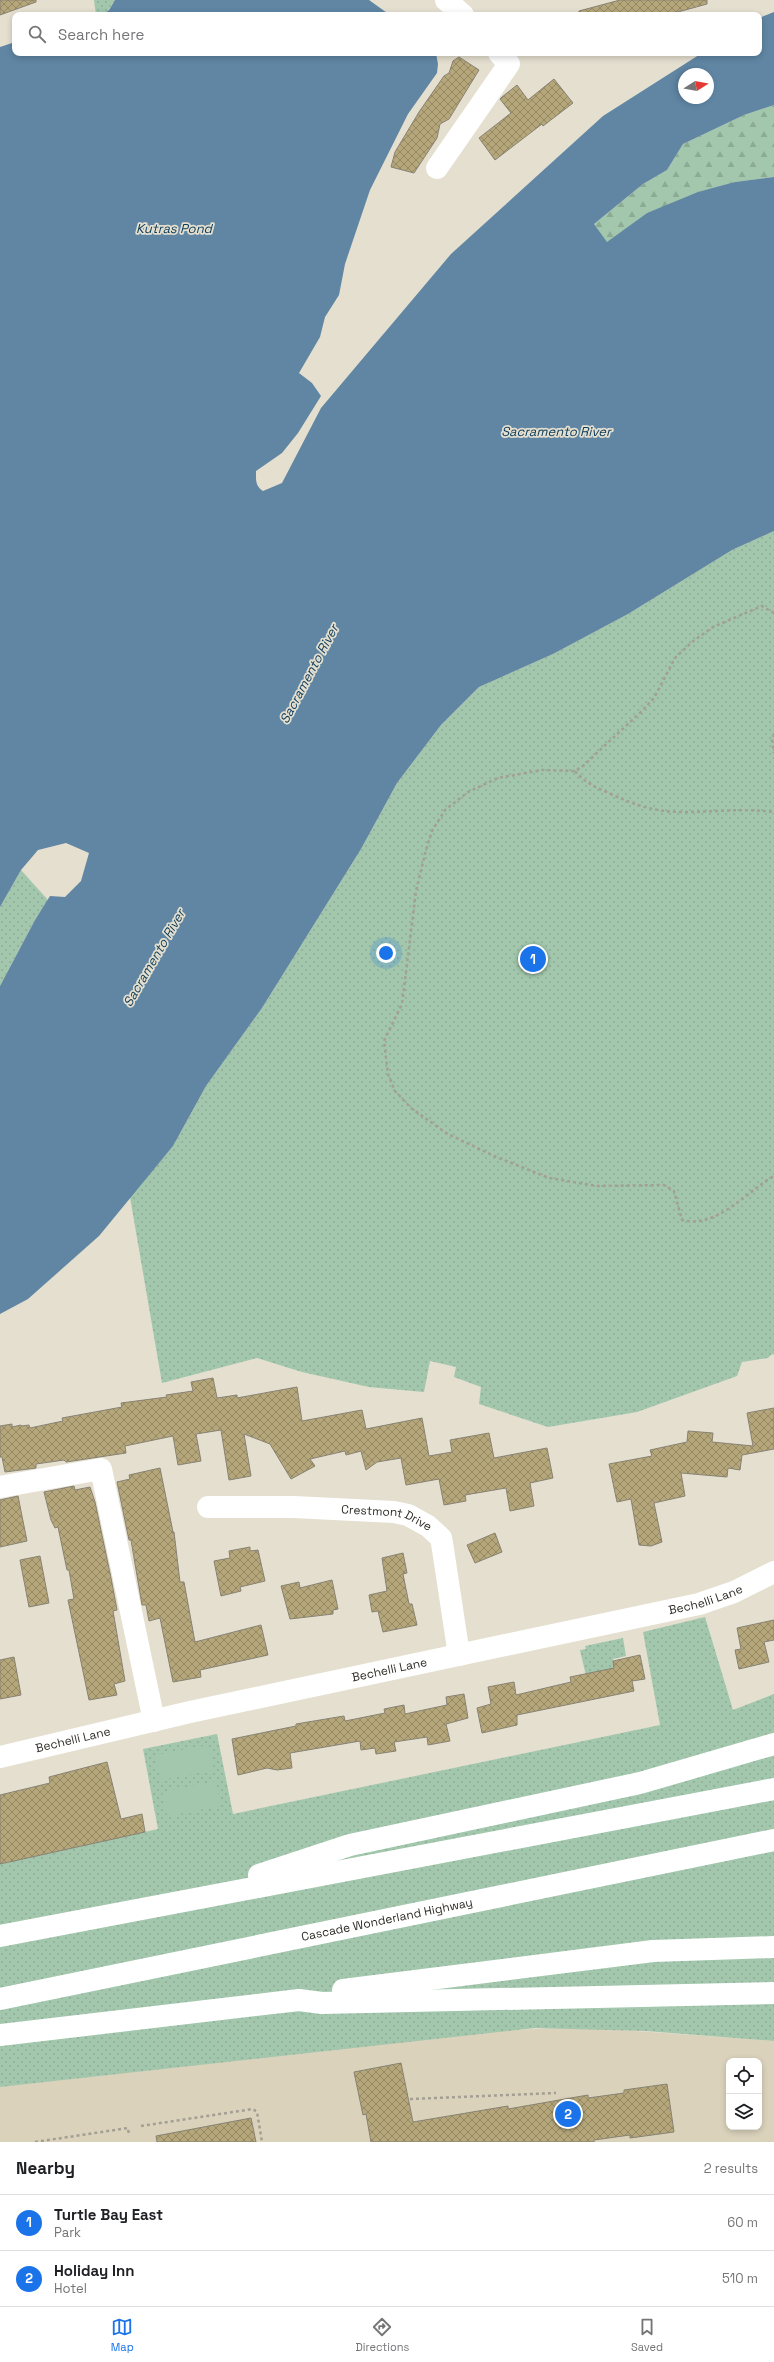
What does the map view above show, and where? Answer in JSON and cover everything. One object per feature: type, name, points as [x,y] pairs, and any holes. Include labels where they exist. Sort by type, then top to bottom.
[{"type":"main road","points":[[446,0],[460,12]]},
{"type":"main road","points":[[437,168],[509,64],[502,56]]},
{"type":"main road","points":[[0,1486],[102,1469],[154,1721]]},
{"type":"main road","name":"Crestmont Drive","points":[[208,1507],[294,1507],[394,1512],[419,1520],[433,1529],[442,1543],[459,1655]]},
{"type":"main road","name":"Bechelli Lane","points":[[0,1757],[154,1721],[699,1604],[742,1588],[774,1572]]},
{"type":"main road","points":[[172,1903],[350,1845],[640,1783],[733,1758],[774,1744]]},
{"type":"main road","points":[[0,1936],[774,1789]]},
{"type":"main road","name":"Cascade Wonderland Highway","points":[[0,1999],[774,1840]]},
{"type":"main road","points":[[0,2035],[299,2000],[322,1993],[606,1956],[702,1948],[774,1947]]},
{"type":"main road","points":[[299,2000],[322,2003],[774,1993]]},
{"type":"main road","points":[[675,1995],[774,2002]]},
{"type":"path","points":[[774,613],[762,606],[713,627],[697,638],[675,658],[654,698],[643,710],[591,760],[575,771],[532,771],[510,775],[482,784],[451,805],[432,831],[416,891],[402,1004],[384,1041],[385,1062],[390,1081],[405,1102],[422,1117],[446,1133],[494,1156],[549,1178],[569,1183],[597,1186],[664,1185],[674,1191],[682,1220],[694,1223],[728,1210],[774,1176]]},
{"type":"path","points":[[774,734],[772,740],[774,753]]},
{"type":"path","points":[[575,771],[581,778],[601,790],[637,805],[650,808],[682,812],[739,809],[774,812]]},
{"type":"path","points":[[410,2099],[556,2093]]},
{"type":"path","points":[[141,2126],[254,2109],[257,2112],[262,2142]]},
{"type":"path","points":[[35,2142],[128,2128],[129,2136]]},
{"type":"shaded area","points":[[577,2027],[774,2041],[774,2142],[0,2142],[0,2087],[499,2031]]},
{"type":"green space","points":[[94,0],[115,0],[106,12],[96,12]]},
{"type":"green space","points":[[774,105],[774,177],[735,182],[647,213],[607,243],[594,224],[643,184],[667,170],[683,144],[744,115]]},
{"type":"green space","points":[[774,531],[774,1355],[772,1354],[768,1358],[742,1362],[737,1376],[637,1412],[548,1427],[479,1404],[481,1387],[454,1377],[456,1367],[430,1361],[424,1392],[369,1387],[302,1372],[257,1358],[162,1383],[130,1197],[173,1146],[206,1086],[262,1008],[361,849],[397,783],[441,725],[479,687],[553,654],[628,614],[732,550]]},
{"type":"green space","points":[[21,870],[48,900],[35,920],[0,986],[0,907]]},
{"type":"green space","points":[[705,1617],[733,1710],[774,1694],[774,2041],[646,2031],[535,2028],[0,2087],[0,1864],[158,1829],[143,1749],[217,1734],[233,1814],[660,1725],[643,1632]]},
{"type":"green space","points":[[623,1638],[626,1656],[613,1659],[614,1668],[589,1689],[580,1650],[586,1649],[585,1646]]},
{"type":"green space","points":[[209,1745],[214,1770],[160,1780],[155,1755]]},
{"type":"green space","points":[[216,1781],[221,1806],[167,1816],[162,1792]]},
{"type":"water","points":[[115,0],[369,0],[386,12],[106,12]]},
{"type":"water","name":"Sacramento River","points":[[774,12],[774,105],[744,115],[683,144],[667,170],[643,184],[594,224],[607,242],[647,213],[698,192],[735,182],[774,177],[774,531],[732,550],[628,614],[553,654],[479,687],[441,725],[397,783],[361,849],[262,1008],[206,1086],[173,1146],[99,1236],[28,1299],[0,1314],[0,986],[35,920],[50,896],[65,897],[81,881],[89,853],[66,843],[38,850],[21,870],[0,907],[0,47],[12,43],[12,56],[437,56],[438,64],[437,73],[408,114],[370,190],[345,264],[339,295],[325,317],[320,337],[299,373],[312,383],[321,396],[298,433],[282,453],[256,471],[257,485],[263,491],[282,483],[321,408],[451,254],[603,116],[678,68],[678,104],[714,104],[714,68],[678,68],[697,56],[762,56],[762,17]]},
{"type":"building","points":[[0,0],[36,0],[36,2],[0,15]]},
{"type":"building","points":[[620,0],[707,0],[707,4],[678,12],[579,11]]},
{"type":"building","points":[[459,57],[479,70],[449,119],[440,124],[437,138],[414,173],[391,167],[395,152],[419,112],[444,76],[449,73],[453,61]]},
{"type":"building","points":[[554,79],[573,103],[543,126],[542,124],[495,160],[479,138],[511,113],[500,99],[517,85],[528,100]]},
{"type":"building","points":[[213,1378],[217,1398],[237,1395],[237,1398],[297,1387],[302,1421],[362,1410],[366,1429],[422,1418],[429,1456],[452,1452],[450,1440],[489,1433],[494,1458],[547,1448],[553,1478],[530,1483],[534,1506],[510,1511],[506,1488],[465,1495],[466,1501],[444,1505],[439,1479],[406,1485],[401,1458],[377,1462],[366,1470],[361,1451],[346,1455],[345,1451],[310,1459],[315,1466],[291,1479],[270,1444],[244,1434],[251,1476],[229,1480],[221,1430],[196,1434],[201,1461],[178,1465],[173,1436],[125,1446],[126,1453],[66,1462],[64,1460],[36,1464],[36,1468],[5,1472],[2,1457],[0,1457],[0,1426],[12,1424],[12,1427],[29,1425],[30,1428],[63,1421],[62,1418],[122,1407],[121,1403],[167,1397],[166,1395],[193,1391],[191,1382]]},
{"type":"building","points":[[774,1408],[774,1449],[742,1455],[740,1470],[728,1468],[727,1477],[681,1473],[685,1496],[654,1503],[662,1542],[651,1546],[639,1545],[631,1499],[617,1502],[609,1464],[652,1456],[650,1450],[687,1442],[688,1431],[713,1433],[712,1442],[753,1446],[747,1413]]},
{"type":"building","points":[[160,1468],[174,1532],[180,1582],[184,1582],[195,1642],[261,1625],[268,1655],[200,1670],[201,1677],[173,1682],[160,1618],[149,1621],[146,1605],[142,1605],[131,1540],[129,1540],[117,1482],[130,1479],[129,1475]]},
{"type":"building","points":[[74,1486],[75,1490],[90,1487],[95,1502],[117,1610],[113,1611],[125,1681],[114,1684],[117,1695],[89,1700],[68,1600],[74,1599],[69,1570],[67,1570],[58,1527],[55,1528],[51,1520],[44,1492]]},
{"type":"building","points":[[18,1496],[27,1541],[0,1547],[0,1500]]},
{"type":"building","points":[[495,1533],[502,1552],[475,1563],[467,1545]]},
{"type":"building","points":[[250,1547],[250,1551],[258,1550],[265,1581],[240,1587],[241,1591],[221,1596],[214,1561],[230,1558],[229,1551]]},
{"type":"building","points":[[403,1553],[407,1573],[403,1574],[409,1604],[412,1604],[417,1625],[383,1632],[378,1611],[372,1612],[369,1595],[387,1591],[382,1558]]},
{"type":"building","points":[[40,1556],[49,1603],[29,1607],[20,1560]]},
{"type":"building","points":[[332,1580],[338,1609],[333,1610],[333,1614],[290,1619],[281,1586],[299,1582],[300,1588]]},
{"type":"building","points":[[774,1620],[774,1640],[764,1642],[769,1662],[739,1669],[735,1650],[741,1649],[737,1628]]},
{"type":"building","points":[[640,1655],[645,1679],[632,1681],[634,1691],[517,1715],[517,1725],[482,1733],[477,1708],[491,1704],[488,1687],[514,1682],[516,1695],[571,1682],[570,1677],[614,1668],[613,1661]]},
{"type":"building","points":[[14,1657],[21,1695],[0,1699],[0,1660]]},
{"type":"building","points":[[464,1694],[468,1718],[446,1724],[450,1741],[428,1745],[427,1737],[394,1742],[396,1751],[376,1754],[375,1748],[361,1750],[360,1741],[290,1753],[292,1768],[277,1770],[267,1768],[238,1775],[232,1739],[296,1726],[296,1724],[344,1716],[345,1721],[385,1713],[384,1709],[404,1705],[405,1714],[447,1705],[446,1697]]},
{"type":"building","points":[[107,1762],[121,1819],[142,1814],[145,1832],[0,1864],[0,1795],[50,1783],[49,1777]]},
{"type":"building","points":[[401,2063],[413,2122],[508,2106],[508,2109],[588,2095],[588,2098],[624,2093],[624,2090],[667,2084],[674,2132],[630,2138],[630,2135],[594,2140],[594,2142],[371,2142],[366,2114],[363,2115],[354,2072]]},
{"type":"building","points":[[251,2118],[256,2142],[157,2142],[156,2136]]},
{"type":"place","name":"Turtle Bay East","points":[[533,959]]},
{"type":"place","name":"Holiday Inn","points":[[568,2114]]},
{"type":"water label","name":"Kutras Pond","points":[[174,228]]}]
